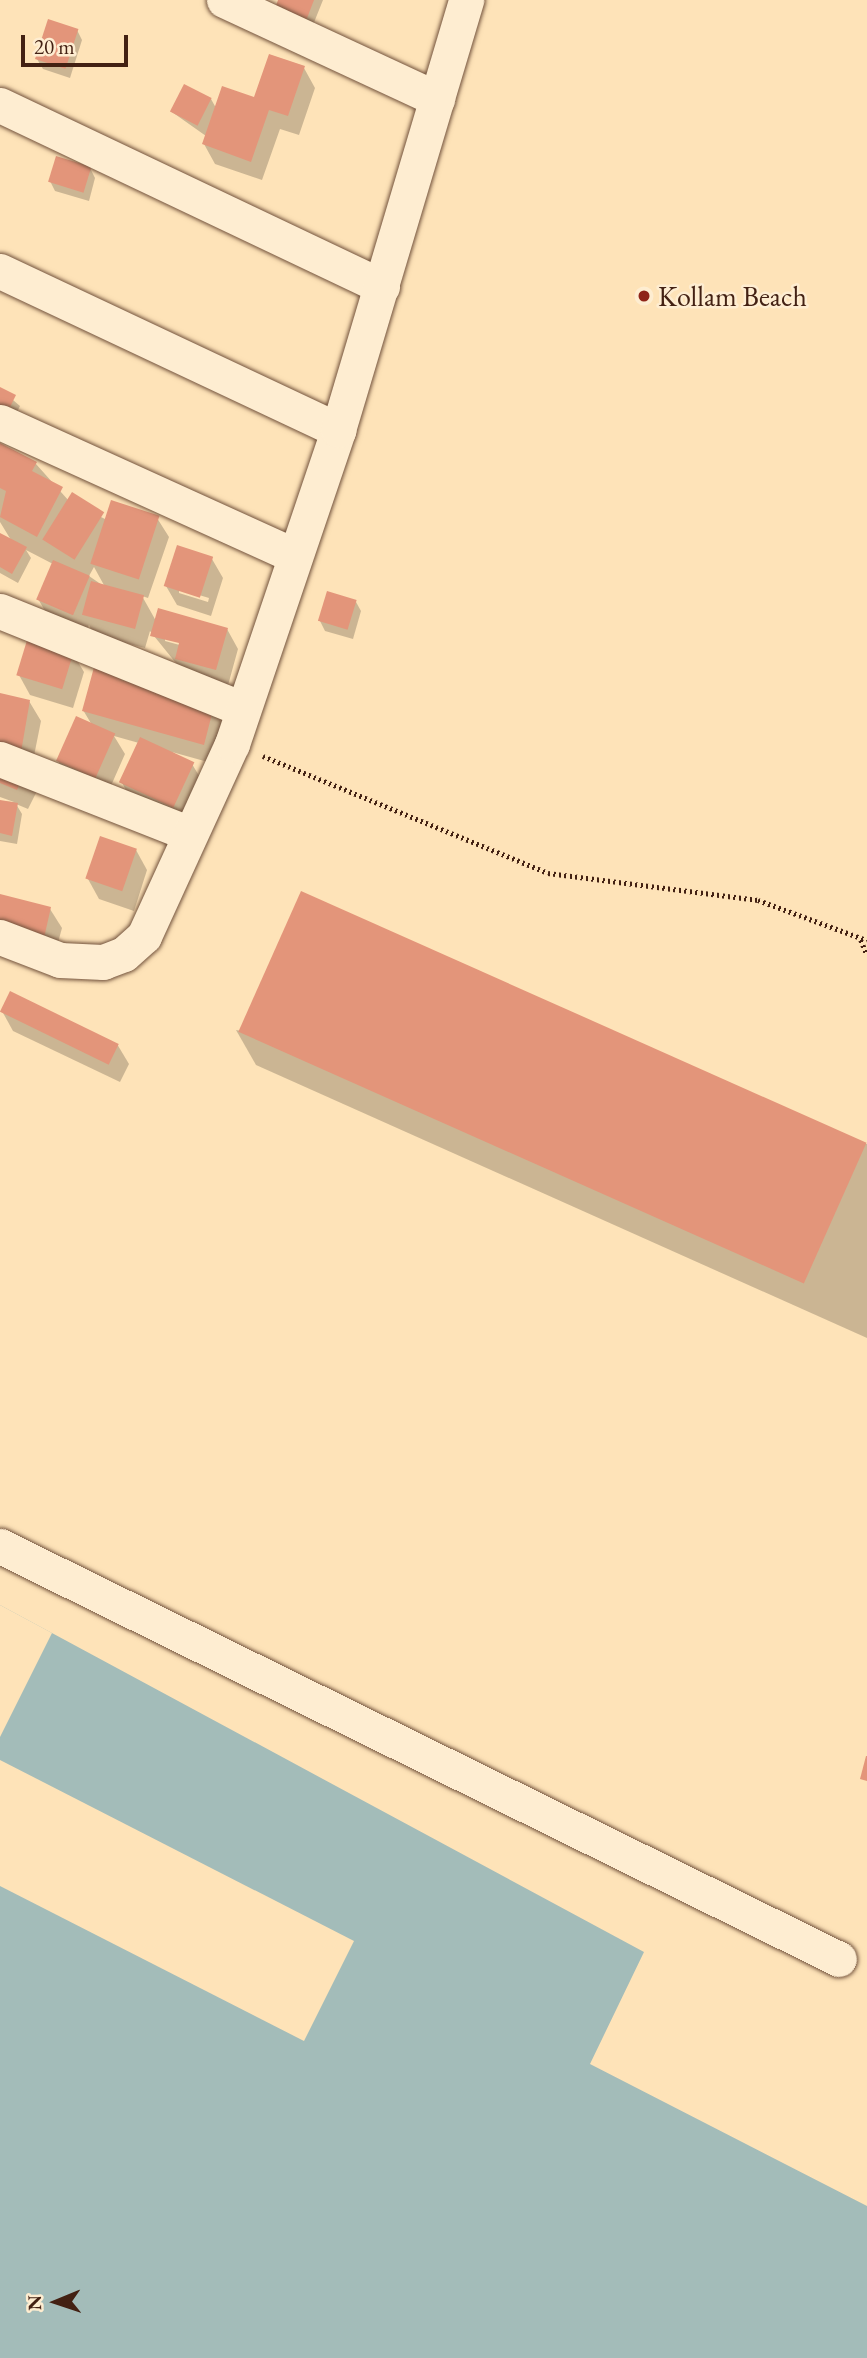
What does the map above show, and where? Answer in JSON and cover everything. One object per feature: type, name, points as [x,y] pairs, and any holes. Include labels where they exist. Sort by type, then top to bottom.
[{"type":"street","points":[[225,0],[437,99]]},
{"type":"street","points":[[0,937],[60,960],[103,962],[124,954],[144,936],[232,744],[338,430],[466,0]]},
{"type":"street","points":[[0,105],[382,285]]},
{"type":"street","points":[[0,271],[338,430]]},
{"type":"street","points":[[0,422],[295,556]]},
{"type":"street","points":[[0,611],[243,709]]},
{"type":"street","points":[[0,759],[190,834]]},
{"type":"street","points":[[0,1546],[839,1959]]},
{"type":"path","points":[[232,744],[548,873],[758,900],[864,940],[867,955]]},
{"type":"water","points":[[0,1605],[644,1952],[590,2064],[867,2206],[867,2358],[0,2358]]},
{"type":"pier","points":[[0,1605],[52,1633],[0,1737]]},
{"type":"pier","points":[[0,1760],[354,1941],[304,2041],[0,1886]]},
{"type":"building","points":[[278,0],[314,0],[304,26],[273,14]]},
{"type":"building","points":[[48,19],[78,29],[65,69],[35,59]]},
{"type":"building","points":[[269,54],[305,66],[288,116],[269,110],[251,162],[202,144],[222,86],[254,97]]},
{"type":"building","points":[[184,84],[212,98],[198,126],[170,112]]},
{"type":"building","points":[[56,156],[91,167],[83,193],[48,182]]},
{"type":"building","points":[[0,387],[16,395],[9,409],[0,405]]},
{"type":"building","points":[[0,443],[37,462],[32,471],[63,487],[37,537],[0,517],[6,491],[0,488]]},
{"type":"building","points":[[72,492],[104,512],[75,560],[42,539]]},
{"type":"building","points":[[111,500],[160,516],[139,579],[90,564]]},
{"type":"building","points":[[0,533],[27,547],[12,574],[0,567]]},
{"type":"building","points":[[177,545],[213,557],[200,598],[164,586]]},
{"type":"building","points":[[53,560],[90,576],[73,615],[36,600]]},
{"type":"building","points":[[91,581],[144,595],[135,629],[82,615]]},
{"type":"building","points":[[327,591],[357,600],[348,630],[318,621]]},
{"type":"building","points":[[158,608],[228,628],[216,670],[175,659],[179,643],[150,636]]},
{"type":"building","points":[[28,637],[74,651],[62,689],[16,675]]},
{"type":"building","points":[[96,660],[124,668],[121,680],[214,706],[204,745],[82,711]]},
{"type":"building","points":[[0,693],[30,700],[21,752],[0,748]]},
{"type":"building","points":[[76,716],[115,733],[95,778],[56,761]]},
{"type":"building","points":[[140,737],[194,762],[173,808],[119,782]]},
{"type":"building","points":[[0,758],[26,770],[17,790],[0,783]]},
{"type":"building","points":[[0,800],[18,803],[12,836],[0,833]]},
{"type":"building","points":[[100,836],[137,849],[122,891],[85,879]]},
{"type":"building","points":[[301,891],[866,1143],[804,1283],[238,1032]]},
{"type":"building","points":[[0,894],[51,907],[44,938],[0,927]]},
{"type":"building","points":[[10,991],[119,1044],[109,1065],[0,1012]]},
{"type":"building","points":[[867,1756],[867,1781],[860,1779]]},
{"type":"place","name":"Kollam Beach","points":[[644,296]]}]
